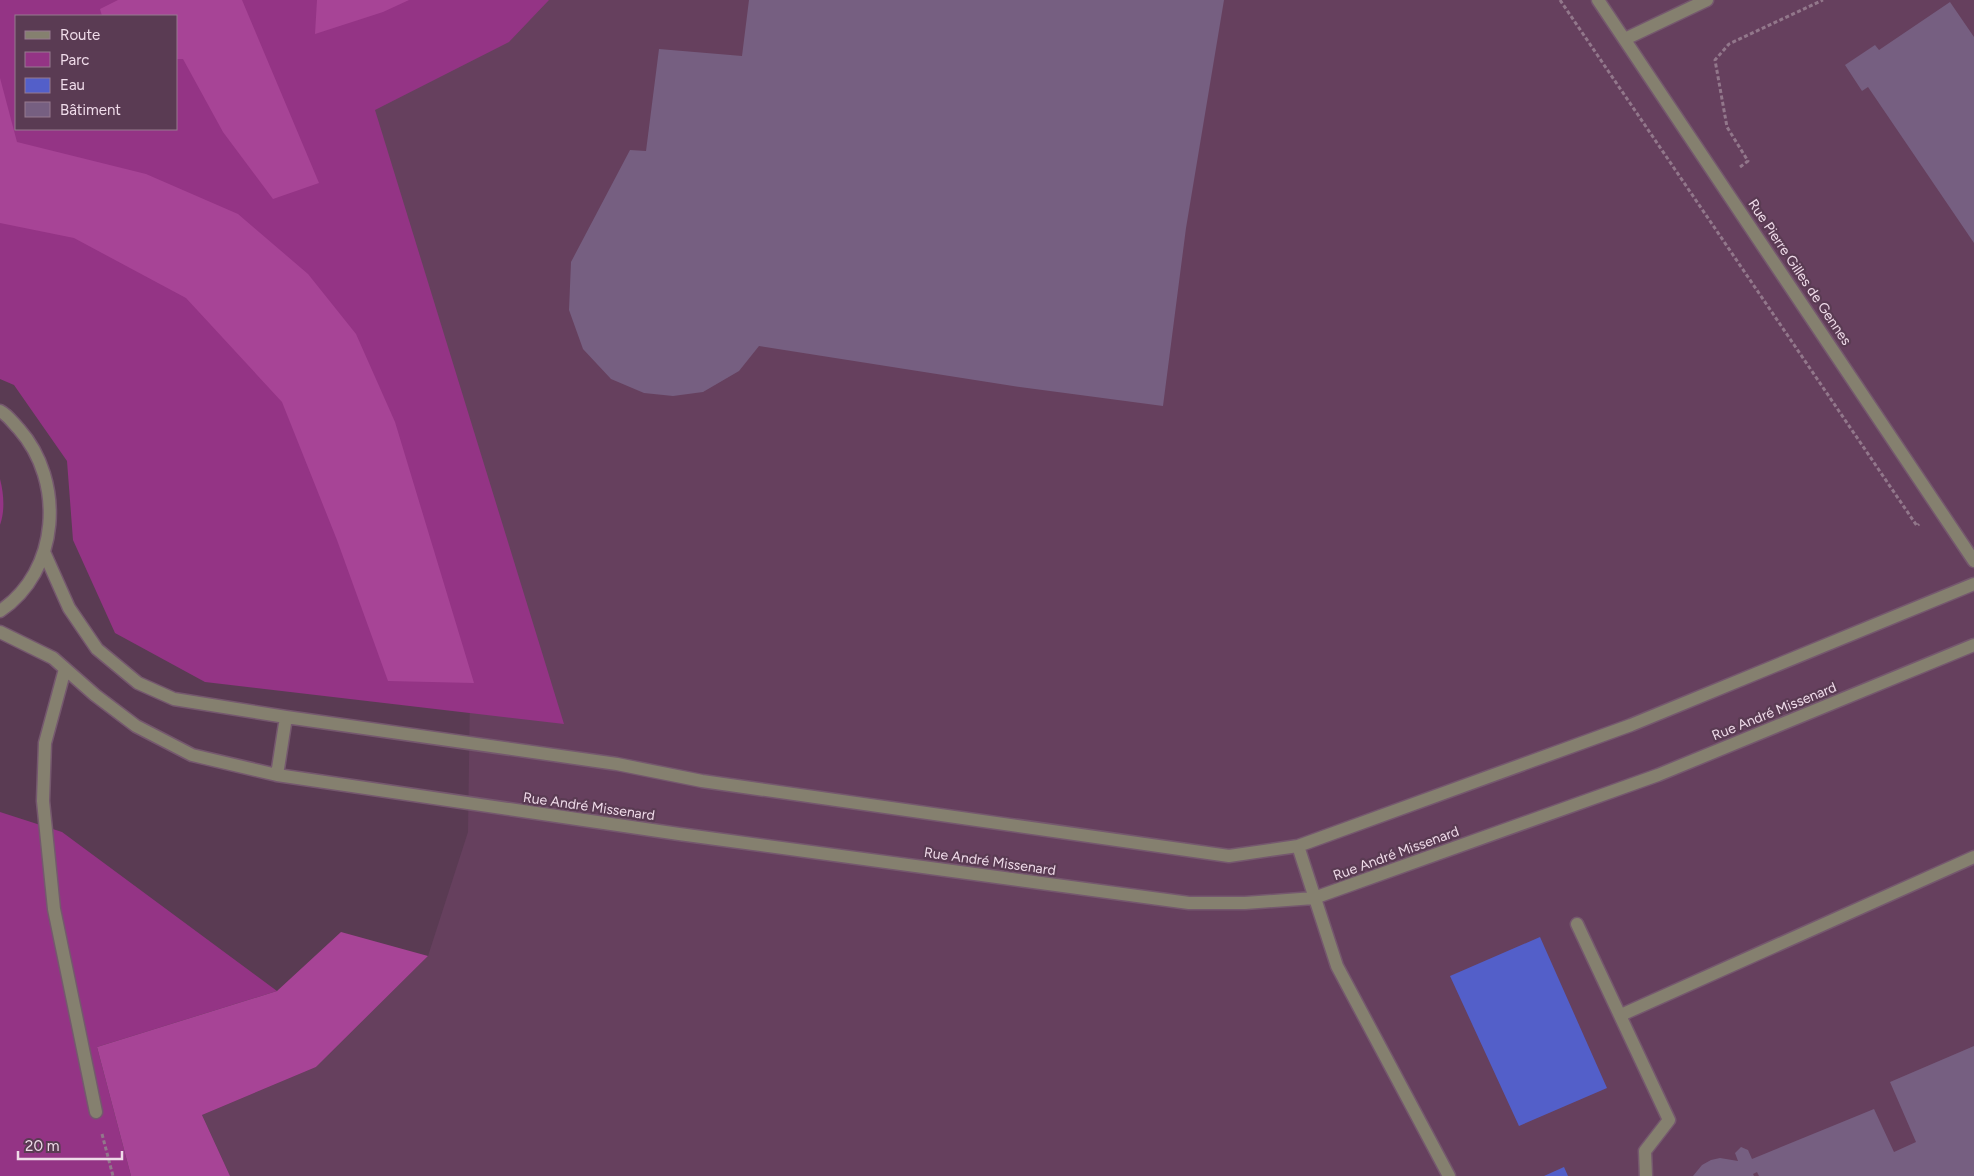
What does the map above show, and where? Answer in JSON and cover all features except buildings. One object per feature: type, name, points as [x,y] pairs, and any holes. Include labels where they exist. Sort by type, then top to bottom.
[{"type":"street","name":"Rue Pierre Gilles de Gennes","points":[[1598,0],[1720,179],[1974,561]]},
{"type":"street","points":[[1625,39],[1707,0]]},
{"type":"street","points":[[0,411],[30,442],[46,477],[51,514],[44,552],[30,581],[0,611]]},
{"type":"street","points":[[44,552],[69,608],[97,649],[138,683],[174,699],[286,717],[617,764],[702,781],[1228,856],[1298,846],[1631,725],[1974,584]]},
{"type":"street","name":"Rue André Missenard","points":[[0,632],[38,649],[136,726],[192,755],[277,774],[679,834],[1190,903],[1245,903],[1314,898],[1658,775],[1974,645]]},
{"type":"street","points":[[65,669],[45,743],[43,801],[54,909],[96,1112]]},
{"type":"street","points":[[277,774],[286,717]]},
{"type":"street","points":[[1298,846],[1337,966],[1449,1176]]},
{"type":"street","points":[[1621,1015],[1974,857]]},
{"type":"street","points":[[1577,924],[1669,1120],[1644,1151],[1646,1176]]},
{"type":"path","points":[[1560,0],[1916,526],[1940,510]]},
{"type":"path","points":[[1694,198],[1748,161],[1727,126],[1715,60],[1729,44],[1823,0]]},
{"type":"path","points":[[96,1112],[113,1176]]},
{"type":"shaded area","points":[[0,0],[1974,0],[1974,1176],[230,1176],[202,1115],[316,1067],[428,956],[468,832],[470,692],[177,130],[178,15],[15,15]]},
{"type":"shaded area","points":[[118,0],[242,0],[319,183],[273,199],[223,132],[183,59],[178,59],[178,15],[102,15],[100,9]]},
{"type":"shaded area","points":[[317,0],[409,0],[383,12],[315,34]]},
{"type":"shaded area","points":[[0,78],[17,142],[146,174],[238,214],[308,274],[356,334],[395,422],[474,683],[388,681],[337,540],[282,402],[186,298],[74,238],[0,223]]},
{"type":"shaded area","points":[[341,932],[428,956],[316,1067],[202,1115],[230,1176],[131,1176],[97,1047],[277,991]]},
{"type":"green space","points":[[0,0],[549,0],[509,42],[375,110],[564,724],[205,682],[115,633],[73,540],[67,461],[14,385],[0,379]]},
{"type":"green space","points":[[0,479],[3,514],[0,525]]},
{"type":"green space","points":[[0,812],[62,832],[277,991],[97,1047],[131,1176],[0,1176]]},
{"type":"water","points":[[1540,937],[1607,1088],[1519,1126],[1450,976]]},
{"type":"water","points":[[1564,1167],[1568,1176],[1544,1176]]}]
